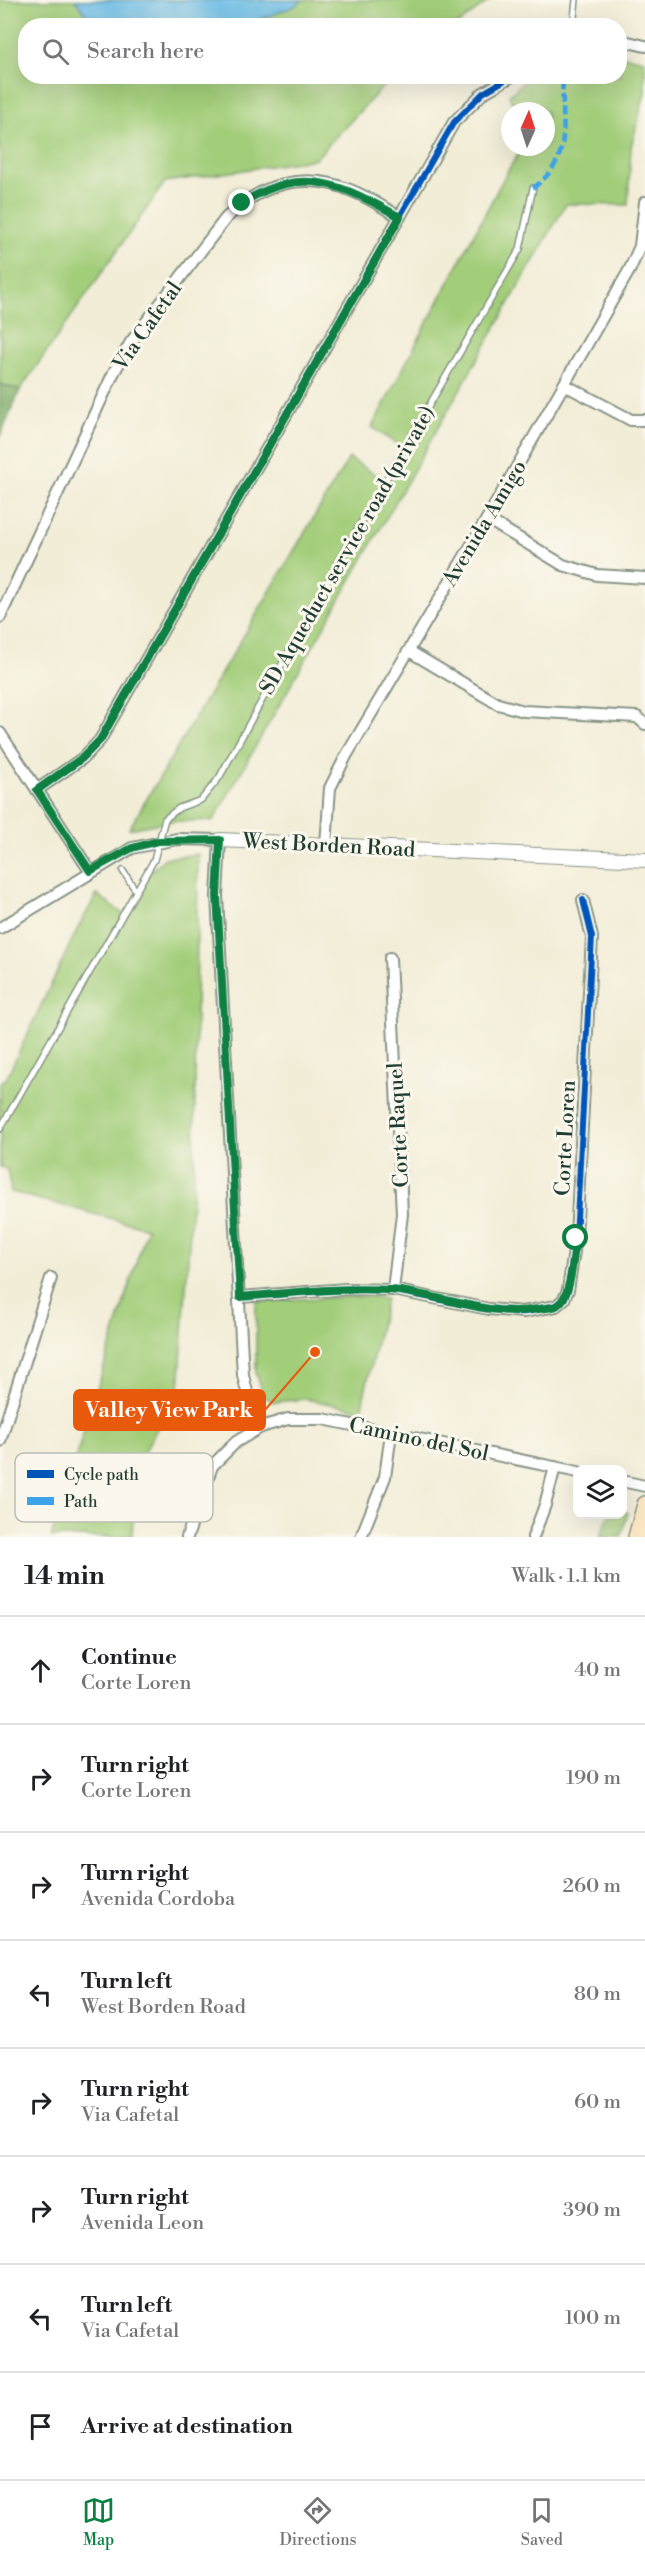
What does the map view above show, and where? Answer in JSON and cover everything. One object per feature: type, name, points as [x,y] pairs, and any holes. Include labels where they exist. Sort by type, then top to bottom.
[{"type":"main road","points":[[636,1537],[645,1504]]},
{"type":"street","points":[[627,42],[645,46]]},
{"type":"street","points":[[37,790],[82,758],[100,740],[454,122],[483,93],[498,84]]},
{"type":"street","name":"Via Cafetal","points":[[0,616],[114,372],[131,342],[234,210],[261,190],[293,182],[332,184],[352,191],[400,217]]},
{"type":"street","name":"Avenida Amigo","points":[[326,845],[330,788],[345,756],[487,519],[630,268],[640,246],[645,202]]},
{"type":"street","points":[[565,385],[631,420],[645,420]]},
{"type":"street","points":[[487,519],[563,565],[597,575],[645,578]]},
{"type":"street","points":[[409,651],[498,705],[524,711],[637,717],[645,724]]},
{"type":"street","points":[[0,733],[90,871]]},
{"type":"street","points":[[220,840],[217,896],[243,1375],[248,1396],[261,1427]]},
{"type":"street","name":"West Borden Road","points":[[0,928],[90,871],[132,848],[158,841],[220,840],[645,860]]},
{"type":"street","name":"Corte Loren","points":[[240,1297],[347,1289],[393,1290],[489,1309],[523,1312],[556,1306],[564,1299],[568,1290],[576,1238],[592,937],[583,900]]},
{"type":"street","name":"Corte Raquel","points":[[390,958],[402,1214],[393,1290]]},
{"type":"street","points":[[0,1442],[51,1278]]},
{"type":"street","name":"Camino del Sol","points":[[213,1465],[236,1442],[261,1427],[288,1419],[323,1419],[573,1471]]},
{"type":"street","points":[[362,1537],[385,1477],[391,1433]]},
{"type":"street","points":[[533,1537],[545,1506],[555,1467]]},
{"type":"street","points":[[627,1482],[645,1486]]},
{"type":"street","name":"Camino del Sol","points":[[187,1537],[192,1522]]},
{"type":"lane","points":[[574,18],[576,0]]},
{"type":"lane","name":"SD Aqueduct service road (private)","points":[[0,1129],[154,860],[162,823],[169,814],[201,800],[219,778],[336,564],[520,249],[533,188]]},
{"type":"lane","points":[[123,871],[136,891]]},
{"type":"green space","points":[[0,0],[490,0],[466,18],[18,18],[18,84],[385,84],[315,159],[165,182],[20,390],[0,384]]},
{"type":"green space","points":[[627,56],[645,60],[645,93],[631,147],[628,205],[566,204],[213,821],[171,821],[129,829],[349,458],[390,484],[408,452],[372,427],[517,156],[555,156],[555,102],[512,102],[509,96],[521,84],[627,84]]},
{"type":"green space","points":[[0,384],[20,390],[0,437]]},
{"type":"green space","points":[[198,854],[194,1172],[179,1390],[143,1453],[77,1453],[147,1228],[11,1192],[7,1169],[0,1167],[0,1082],[6,1079],[77,930],[97,894],[127,917],[145,877],[165,858]]},
{"type":"green space","points":[[370,1296],[386,1299],[361,1410],[306,1399],[274,1402],[264,1397],[256,1373],[256,1301]]},
{"type":"green space","points":[[607,1519],[626,1519],[621,1537],[600,1537]]},
{"type":"green space","points":[[56,1522],[133,1522],[132,1537],[51,1537]]},
{"type":"water","points":[[75,0],[303,0],[293,7],[263,18],[88,18]]},
{"type":"marked path","points":[[533,188],[547,176],[561,151],[564,123],[563,84]]},
{"type":"cycle path","points":[[37,790],[83,758],[100,740],[454,122],[483,93],[498,84]]},
{"type":"cycle path","points":[[240,1297],[347,1289],[393,1290],[489,1309],[523,1312],[556,1306],[564,1299],[568,1290],[576,1238],[592,937],[583,900]]},
{"type":"place","name":"Valley View Park","points":[[315,1352]]},
{"type":"route","points":[[242,203],[261,190],[293,182],[332,184],[352,191],[400,217],[100,740],[82,758],[37,790],[90,871],[132,848],[158,841],[220,840],[217,896],[240,1297],[347,1289],[393,1290],[489,1309],[523,1312],[556,1306],[564,1299],[568,1290],[576,1238]]}]
